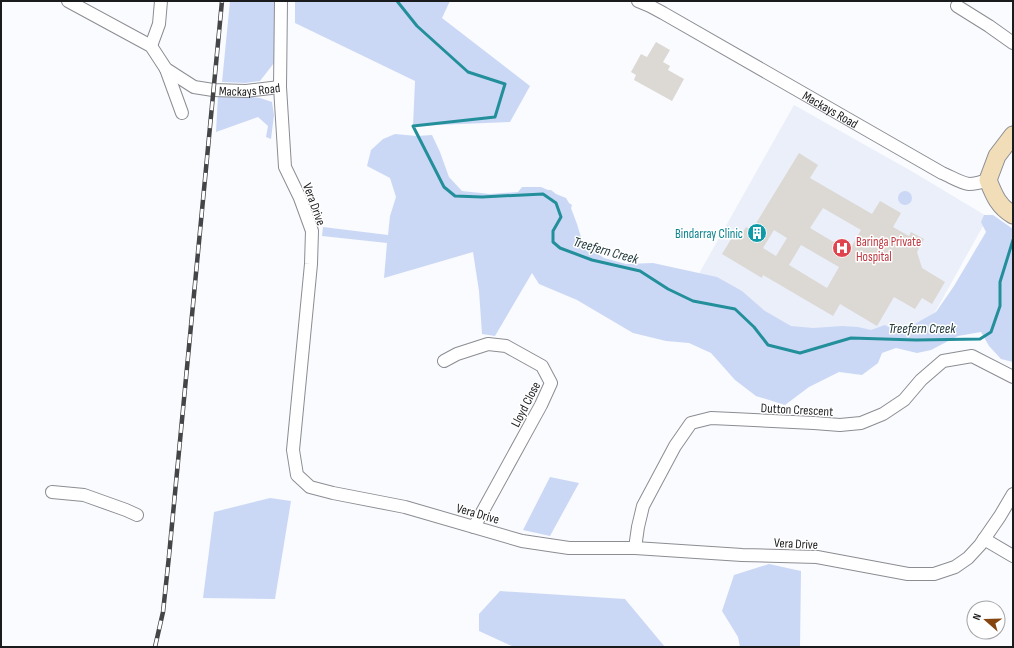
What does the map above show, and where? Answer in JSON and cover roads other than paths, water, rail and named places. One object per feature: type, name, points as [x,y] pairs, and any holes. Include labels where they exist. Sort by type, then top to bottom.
[{"type":"street","name":"Mackays Road","points":[[68,1],[151,46],[166,69],[194,87],[213,90],[246,91],[280,87],[281,1]]},
{"type":"street","points":[[151,46],[159,24],[161,1]]},
{"type":"street","name":"Mackays Road","points":[[638,1],[663,13],[942,172],[969,184],[988,180]]},
{"type":"street","points":[[957,6],[1013,43]]},
{"type":"street","points":[[166,69],[182,114]]},
{"type":"street","name":"Vera Drive","points":[[280,87],[285,166],[300,198],[312,231],[311,264],[292,450],[297,475],[310,487],[406,507],[522,541],[569,548],[635,548],[742,555],[817,557],[908,574],[934,574],[955,567],[968,558],[980,545],[1013,494]]},
{"type":"street","points":[[1013,135],[997,156],[988,180],[995,196],[1005,210],[1013,215]]},
{"type":"street","name":"Lloyd Close","points":[[444,361],[457,354],[488,344],[506,346],[542,366],[551,383],[541,406],[474,527]]},
{"type":"street","name":"Dutton Crescent","points":[[635,548],[643,506],[675,446],[691,423],[711,418],[840,425],[861,422],[883,414],[904,400],[921,380],[943,361],[972,356],[1013,377]]},
{"type":"street","points":[[52,492],[84,495],[137,515]]},
{"type":"street","points":[[984,539],[1013,556]]},
{"type":"waterway","name":"Treefern Creek","points":[[397,1],[417,26],[468,72],[505,84],[495,117],[413,126],[444,187],[455,196],[482,197],[543,194],[556,203],[561,217],[553,231],[553,242],[560,248],[592,260],[640,271],[668,289],[693,301],[735,309],[754,327],[768,345],[800,353],[851,338],[916,340],[980,339],[991,332],[1000,306],[1000,282],[1013,240]]},
{"type":"railway","points":[[155,647],[163,612],[169,556],[222,1]]},
{"type":"place","name":"Bindarray Clinic","points":[[757,233]]},
{"type":"place","name":"Baringa Private Hospital","points":[[842,248]]}]
